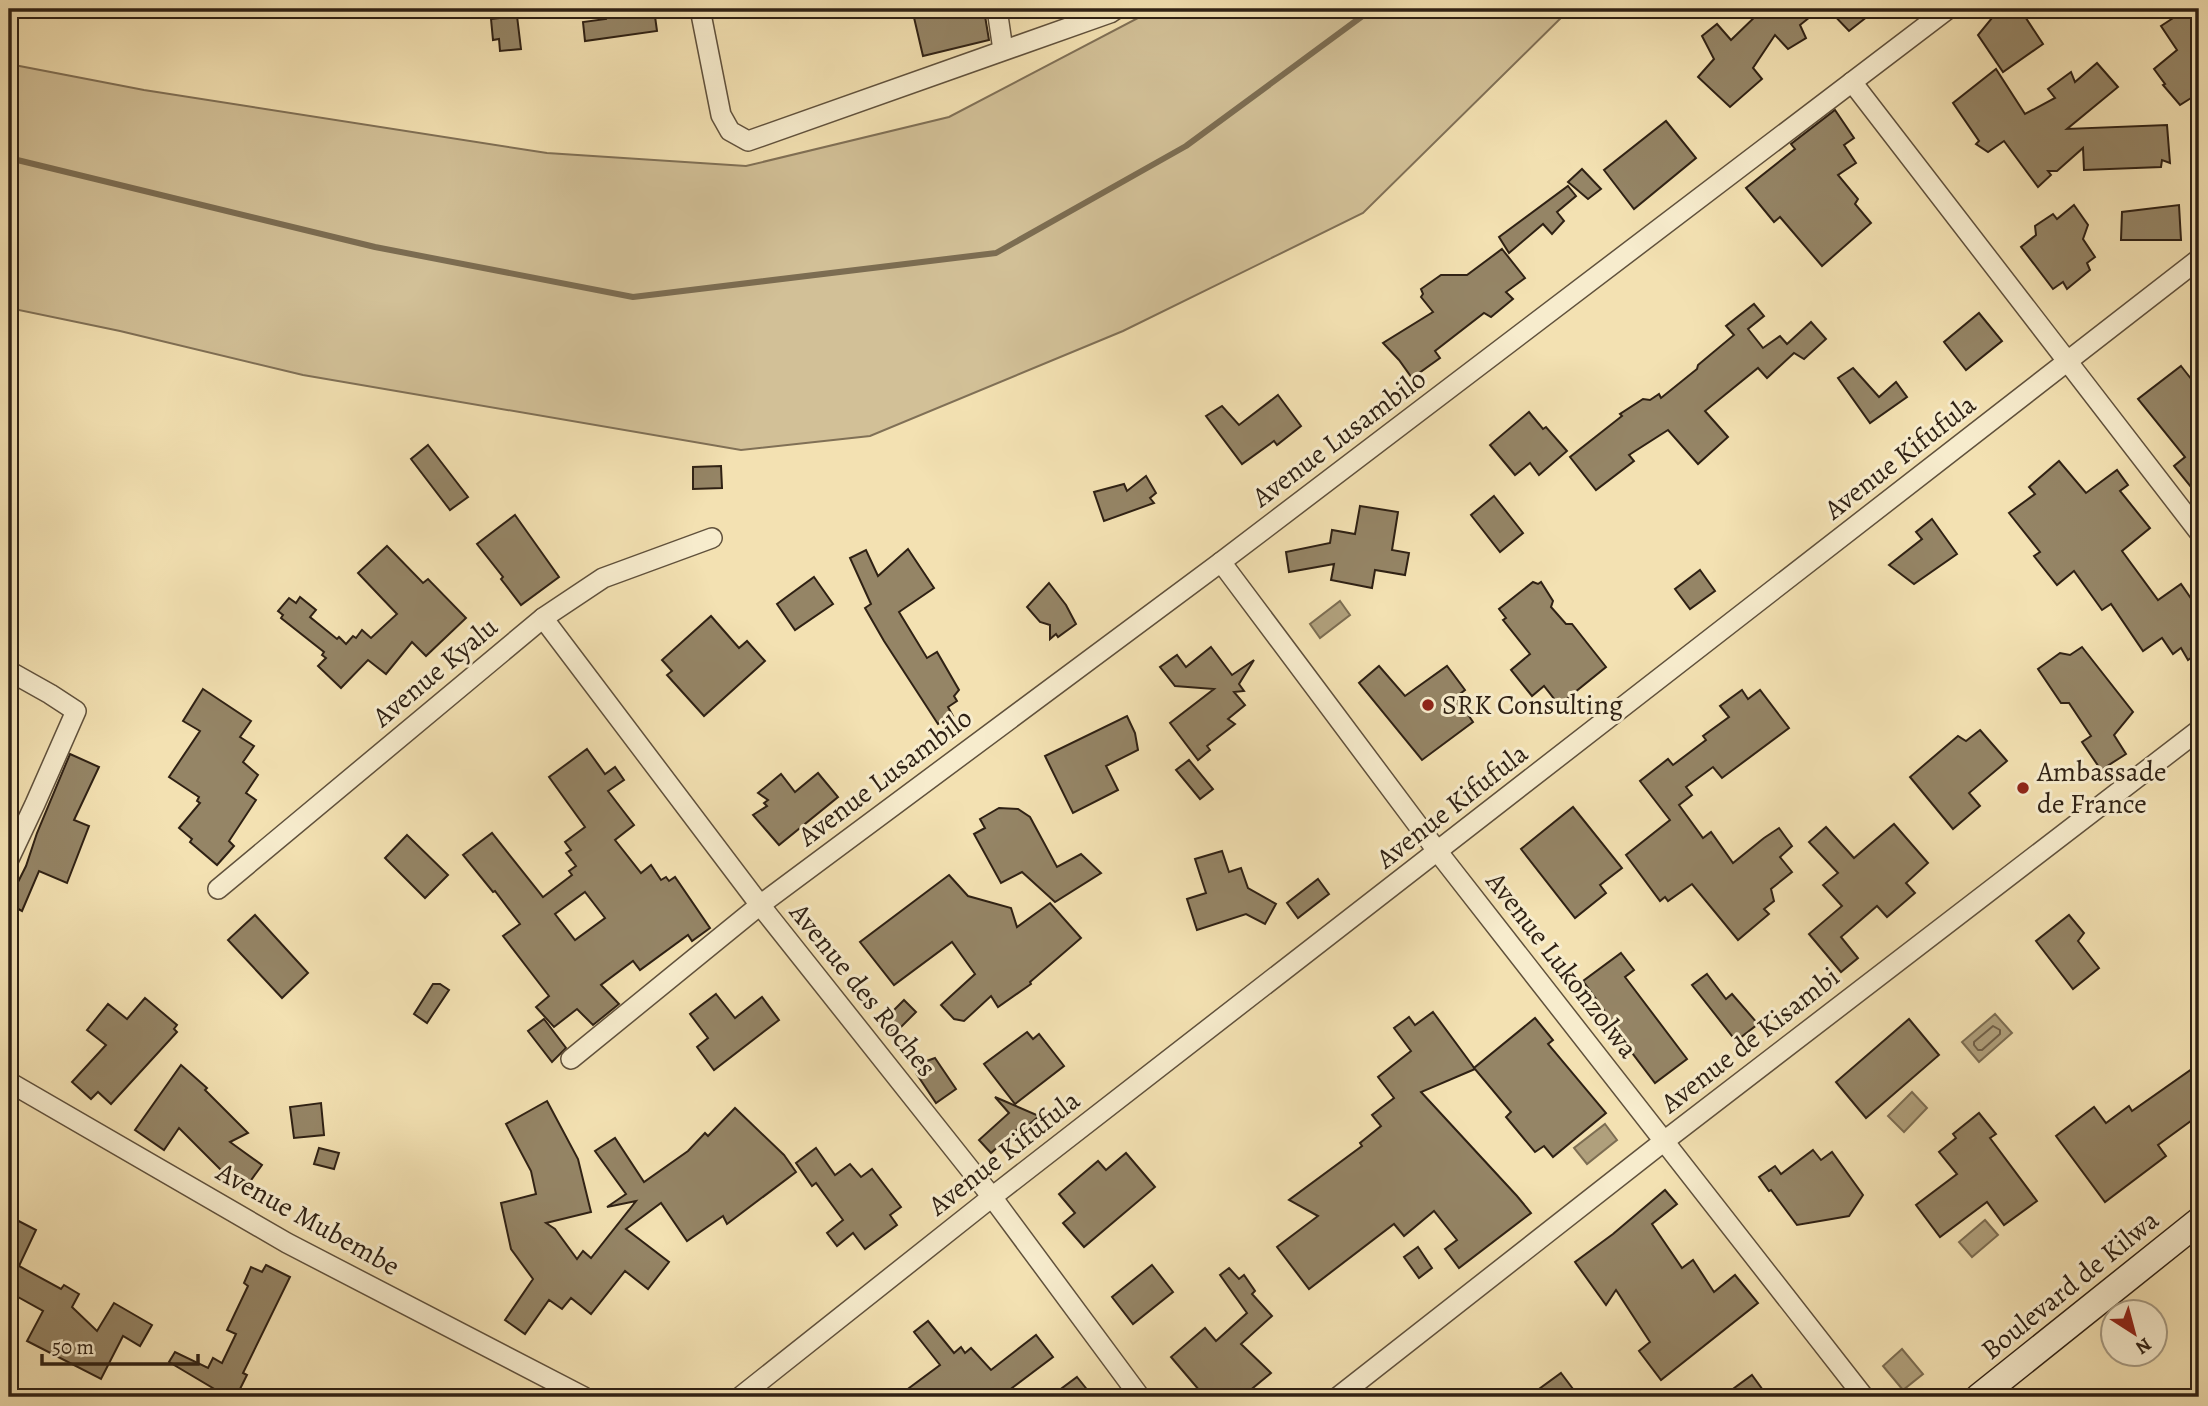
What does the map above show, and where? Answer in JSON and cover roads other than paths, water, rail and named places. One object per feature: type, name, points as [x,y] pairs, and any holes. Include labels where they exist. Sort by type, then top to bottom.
[{"type":"street","points":[[700,9],[720,115],[730,131],[748,141],[1116,9]]},
{"type":"street","points":[[997,9],[1003,50]]},
{"type":"street","name":"Avenue Lusambilo","points":[[571,1059],[760,905],[1221,562],[1948,9]]},
{"type":"street","points":[[1852,82],[2199,532]]},
{"type":"street","name":"Avenue Kifufula","points":[[740,1397],[992,1197],[2199,259]]},
{"type":"street","name":"Avenue Kyalu","points":[[218,889],[543,618],[603,578],[712,538]]},
{"type":"street","name":"Avenue Lukonzolwa","points":[[1221,562],[1438,852],[1864,1397]]},
{"type":"street","name":"Avenue des Roches","points":[[543,618],[760,905],[992,1197],[1140,1397]]},
{"type":"street","points":[[9,671],[76,711],[9,859]]},
{"type":"street","name":"Avenue de Kisambi","points":[[1338,1397],[1663,1142],[2199,730]]},
{"type":"street","name":"Avenue Mubembe","points":[[9,1082],[287,1242],[584,1397]]},
{"type":"street","name":"Boulevard de Kilwa","points":[[1979,1397],[2199,1221]]},
{"type":"water","points":[[1340,601],[1350,615],[1320,638],[1310,624]]},
{"type":"water","points":[[1995,1014],[2012,1033],[1979,1062],[1962,1042]]},
{"type":"water","points":[[1912,1092],[1927,1108],[1904,1132],[1888,1116]]},
{"type":"water","points":[[1605,1124],[1617,1140],[1587,1164],[1574,1148]]},
{"type":"water","points":[[1985,1220],[1998,1235],[1972,1257],[1959,1242]]},
{"type":"water","points":[[1902,1349],[1923,1374],[1903,1390],[1883,1366]]},
{"type":"waterway","points":[[9,158],[375,247],[633,297],[996,253],[1186,146],[1372,9]]},
{"type":"place","name":"SRK Consulting","points":[[1428,705]]},
{"type":"place","name":"Ambassade de France","points":[[2023,788]]}]
